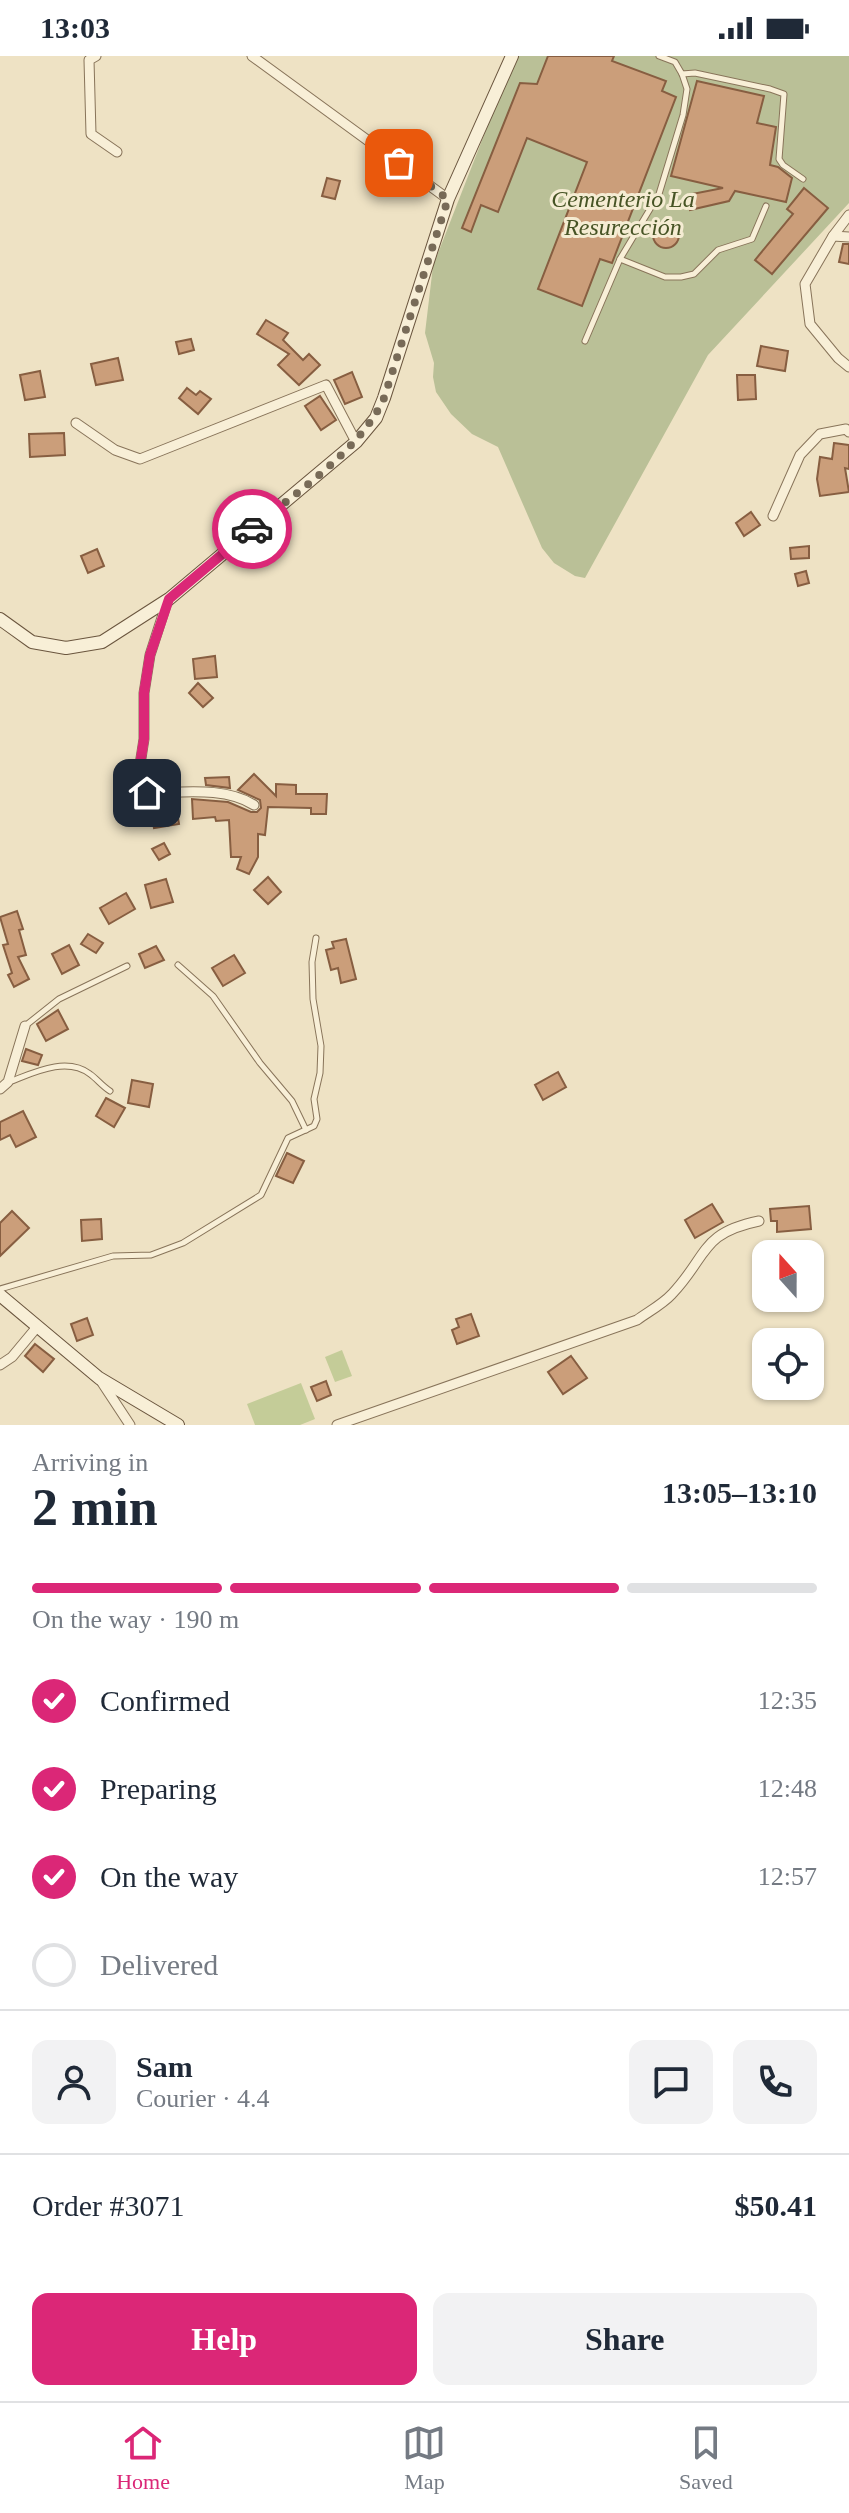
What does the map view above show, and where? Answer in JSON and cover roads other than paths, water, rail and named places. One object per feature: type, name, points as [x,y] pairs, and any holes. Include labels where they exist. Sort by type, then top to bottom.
[{"type":"street","points":[[96,56],[89,60],[91,134],[117,152]]},
{"type":"street","points":[[252,56],[448,199]]},
{"type":"street","points":[[0,619],[32,642],[66,648],[102,642],[169,599],[356,442],[376,418],[448,199],[512,56]]},
{"type":"street","points":[[849,215],[805,284],[810,324],[849,367]]},
{"type":"street","points":[[833,236],[849,237]]},
{"type":"street","points":[[76,423],[115,450],[140,459],[326,385],[356,442]]},
{"type":"street","points":[[773,516],[800,455],[820,434],[846,429],[849,432]]},
{"type":"street","points":[[169,599],[150,655],[144,693],[144,739],[137,784],[140,790],[147,793],[224,795],[241,797],[254,805]]},
{"type":"street","points":[[4,1086],[25,1026]]},
{"type":"street","points":[[337,1425],[637,1320],[671,1296],[714,1237],[738,1225],[759,1221]]},
{"type":"street","points":[[0,1292],[99,1378],[178,1425]]},
{"type":"street","points":[[0,1365],[12,1357],[37,1327]]},
{"type":"street","points":[[99,1378],[130,1425]]},
{"type":"lane","points":[[585,341],[620,259],[659,194],[683,115],[687,89],[682,74],[675,62],[659,56]]},
{"type":"lane","points":[[682,74],[695,73],[784,94],[779,159],[803,179]]},
{"type":"lane","points":[[620,259],[665,277],[694,274],[718,250],[752,239],[766,206]]},
{"type":"lane","points":[[0,1292],[113,1256],[151,1255],[183,1243],[261,1195],[288,1138],[314,1126],[317,1119],[314,1099],[320,1073],[321,1046],[313,999],[312,962],[316,938]]},
{"type":"lane","points":[[178,965],[213,996],[260,1063],[292,1101],[306,1130]]},
{"type":"lane","points":[[25,1026],[59,999],[127,966]]},
{"type":"lane","points":[[4,1086],[56,1066],[88,1072],[110,1091]]},
{"type":"park label","name":"Cementerio La Resurección","points":[[623,213]]}]
